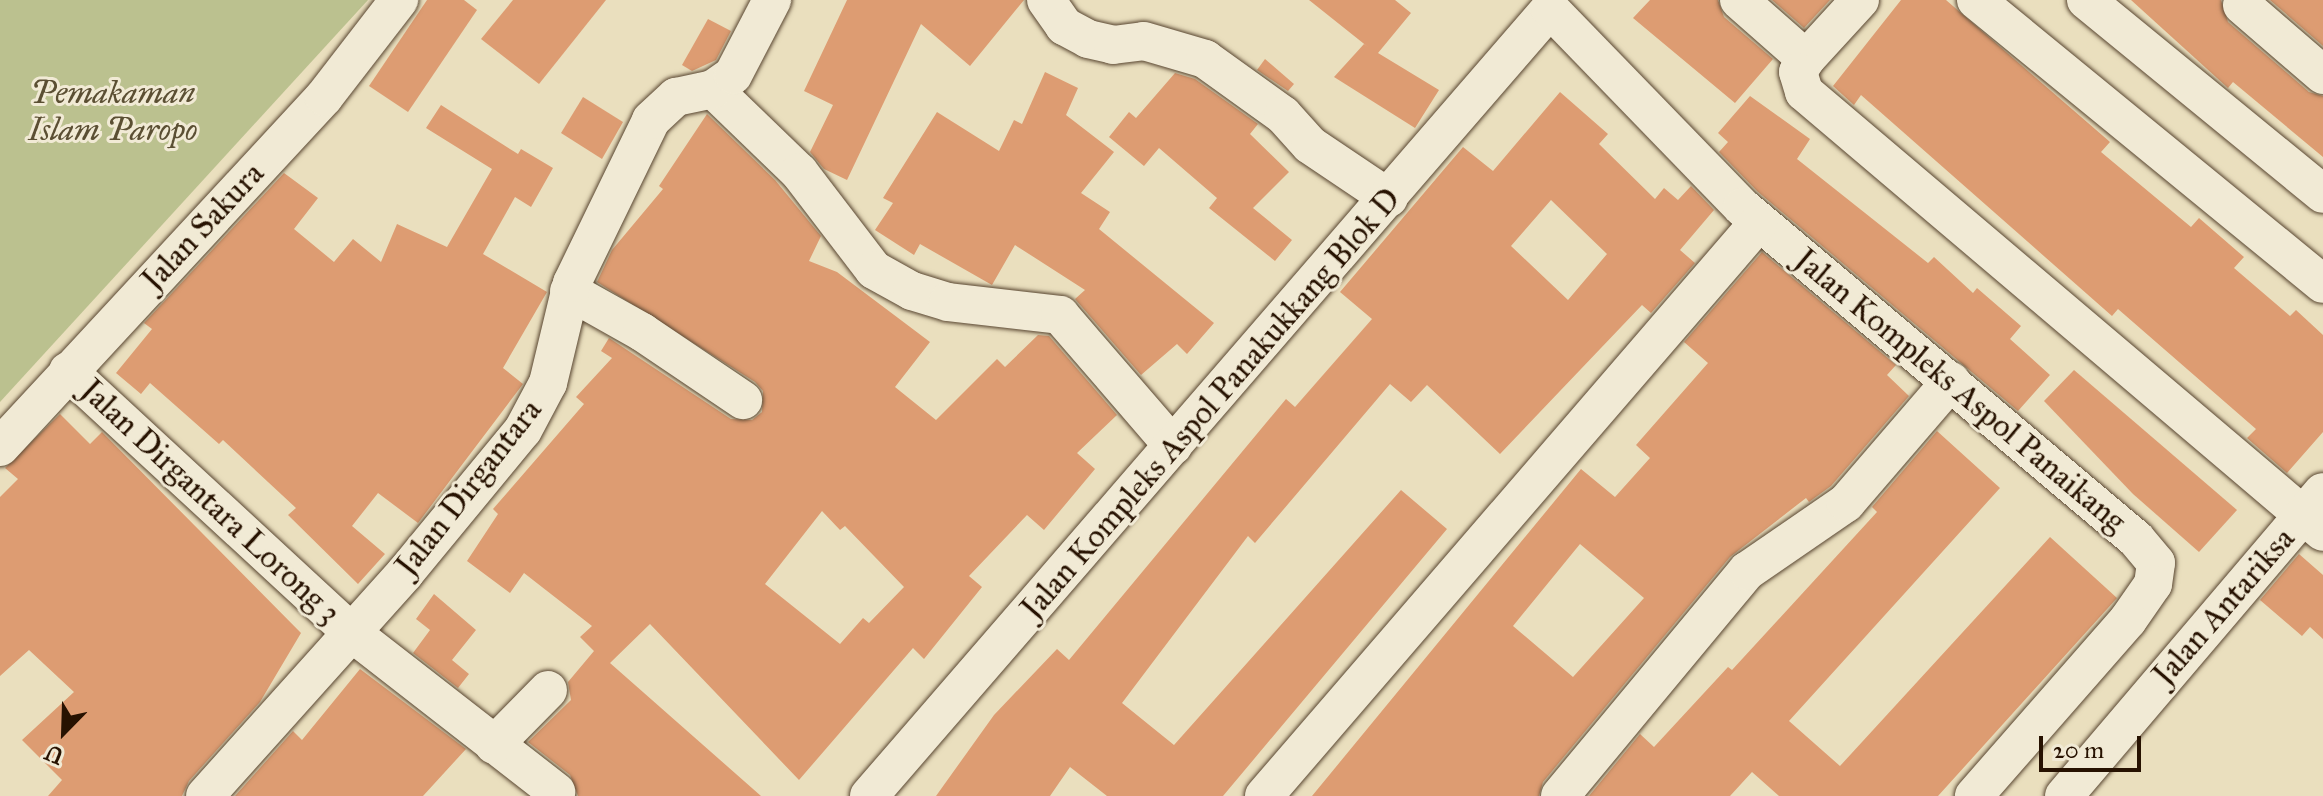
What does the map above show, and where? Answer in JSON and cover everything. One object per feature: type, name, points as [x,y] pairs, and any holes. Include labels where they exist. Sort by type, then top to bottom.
[{"type":"street","name":"Jalan Sakura","points":[[0,447],[324,97],[399,0]]},
{"type":"street","name":"Jalan Dirgantara","points":[[205,796],[352,633],[523,430],[548,383],[569,291],[651,120],[676,97],[713,89],[741,64],[772,0]]},
{"type":"street","points":[[1046,0],[1064,26],[1088,39],[1113,45],[1144,41],[1205,59],[1283,115],[1310,145],[1389,198]]},
{"type":"street","points":[[1739,0],[1806,59]]},
{"type":"street","points":[[1860,0],[1806,59],[1798,72],[1804,92],[2316,513]]},
{"type":"street","points":[[1976,0],[2323,284]]},
{"type":"street","points":[[2086,0],[2323,194]]},
{"type":"street","points":[[2242,5],[2323,75]]},
{"type":"street","name":"Jalan Kompleks Aspol Panakukkang Blok D","points":[[869,796],[1550,9]]},
{"type":"street","name":"Jalan Kompleks Aspol Panaikang","points":[[1550,9],[1759,222],[1951,381],[2037,460],[2136,539],[2156,563],[2153,584],[2128,620],[1974,796]]},
{"type":"street","points":[[713,89],[799,172],[874,270],[912,291],[948,302],[1060,315],[1173,446]]},
{"type":"street","points":[[1264,796],[1759,222]]},
{"type":"street","points":[[569,291],[642,332],[743,400]]},
{"type":"street","name":"Jalan Dirgantara Lorong 3","points":[[68,371],[352,633],[556,792]]},
{"type":"street","points":[[1560,796],[1747,571],[1846,503],[1951,381]]},
{"type":"street","name":"Jalan Antariksa","points":[[2064,796],[2316,513]]},
{"type":"street","points":[[494,745],[548,690]]},
{"type":"green space","name":"Pemakaman Islam Paropo","points":[[0,0],[368,0],[0,402]]},
{"type":"building","points":[[427,0],[464,0],[477,10],[408,112],[369,86]]},
{"type":"building","points":[[513,0],[606,0],[539,84],[481,39]]},
{"type":"building","points":[[847,0],[1024,0],[970,66],[921,24],[847,180],[824,169],[810,152],[833,105],[804,91]]},
{"type":"building","points":[[1309,0],[1395,0],[1411,13],[1378,53],[1439,90],[1415,128],[1334,77],[1364,44],[1368,47]]},
{"type":"building","points":[[1650,0],[1718,0],[1724,17],[1773,59],[1735,103],[1633,18]]},
{"type":"building","points":[[1772,0],[1830,0],[1804,28]]},
{"type":"building","points":[[1901,0],[1946,0],[2110,142],[2101,152],[2191,227],[2199,218],[2244,257],[2234,268],[2290,316],[2296,310],[2323,335],[2323,432],[2287,473],[2247,438],[2256,429],[2118,309],[2112,316],[1861,95],[1854,105],[1833,86]]},
{"type":"building","points":[[2131,0],[2221,0],[2228,22],[2309,92],[2323,96],[2323,157],[2233,82],[2228,88]]},
{"type":"building","points":[[2270,0],[2323,0],[2323,46]]},
{"type":"building","points":[[708,19],[731,31],[716,60],[692,71],[682,65]]},
{"type":"building","points":[[1265,59],[1294,84],[1288,91],[1257,70]]},
{"type":"building","points":[[1045,72],[1078,88],[1066,115],[1114,152],[1081,193],[1110,212],[1099,229],[1214,323],[1187,354],[1177,344],[1141,375],[1075,299],[1085,290],[1015,245],[992,285],[920,244],[914,255],[875,230],[893,203],[883,198],[937,112],[999,151],[1014,120],[1022,124]]},
{"type":"building","points":[[1175,73],[1195,79],[1258,124],[1250,134],[1289,172],[1253,208],[1292,240],[1275,261],[1209,208],[1217,198],[1159,148],[1144,166],[1109,137],[1129,112],[1136,118]]},
{"type":"building","points":[[1560,92],[1608,134],[1599,144],[1655,199],[1664,188],[1678,200],[1691,186],[1714,210],[1680,250],[1695,263],[1651,313],[1642,305],[1500,454],[1427,385],[1411,402],[1390,384],[1255,543],[1248,536],[1122,703],[1174,745],[1401,490],[1447,529],[1223,796],[1107,796],[1070,767],[1050,796],[936,796],[994,715],[1057,649],[1069,660],[1286,399],[1295,407],[1372,319],[1340,292],[1463,147],[1493,171]],"holes":[[[1551,200],[1607,254],[1568,300],[1511,246]]]},
{"type":"building","points":[[1750,96],[1810,139],[1797,159],[1928,263],[1934,257],[1973,293],[1977,288],[2021,326],[2010,339],[2050,375],[2018,411],[1757,191],[1719,152],[1728,142],[1718,133]]},
{"type":"building","points":[[583,97],[623,122],[602,159],[561,133]]},
{"type":"building","points":[[441,105],[518,154],[521,149],[553,168],[531,207],[515,197],[483,254],[547,292],[503,368],[523,384],[418,523],[378,493],[352,526],[385,554],[358,584],[288,515],[296,508],[223,440],[219,444],[150,383],[141,394],[116,373],[152,329],[144,323],[284,173],[318,198],[294,229],[334,262],[353,239],[381,262],[397,224],[447,247],[492,169],[426,128]]},
{"type":"building","points":[[707,114],[775,180],[821,236],[809,261],[837,272],[930,342],[895,387],[936,420],[997,359],[1005,367],[1038,335],[1049,336],[1117,415],[1077,453],[1095,469],[1044,530],[1027,515],[969,576],[982,587],[924,659],[913,648],[799,780],[650,624],[610,663],[761,796],[578,796],[570,775],[528,742],[571,700],[568,682],[594,651],[580,637],[592,626],[524,573],[510,593],[467,561],[498,514],[493,509],[584,404],[576,397],[612,358],[601,351],[609,338],[731,419],[752,420],[762,412],[763,391],[755,382],[597,282],[612,250],[663,189],[659,186]],"holes":[[[822,511],[840,530],[845,526],[904,587],[869,623],[863,618],[840,644],[765,584]]]},
{"type":"building","points":[[1762,252],[1896,365],[1887,375],[1909,396],[1831,486],[1809,502],[1806,498],[1730,557],[1543,782],[1539,796],[1312,796],[1581,469],[1615,497],[1650,458],[1636,445],[1708,363],[1684,342]],"holes":[[[1580,544],[1644,598],[1573,677],[1513,626]]]},
{"type":"building","points":[[2074,370],[2237,510],[2199,552],[2133,494],[2044,401]]},
{"type":"building","points":[[60,414],[90,444],[102,432],[301,633],[260,702],[189,781],[182,796],[48,796],[62,780],[22,740],[74,692],[29,650],[0,676],[0,497],[18,479],[5,468]]},
{"type":"building","points":[[1937,431],[2000,488],[1789,721],[1840,766],[2050,537],[2117,598],[1938,796],[1779,796],[1752,772],[1730,796],[1589,796],[1640,734],[1654,747],[1728,667],[1732,670],[1877,512],[1872,507]]},
{"type":"building","points":[[2299,554],[2323,575],[2323,639],[2310,627],[2302,636],[2260,600]]},
{"type":"building","points":[[434,594],[476,630],[452,660],[469,674],[458,688],[413,653],[430,630],[416,619]]},
{"type":"building","points":[[360,669],[466,749],[423,796],[235,796],[293,731],[302,740]]}]
